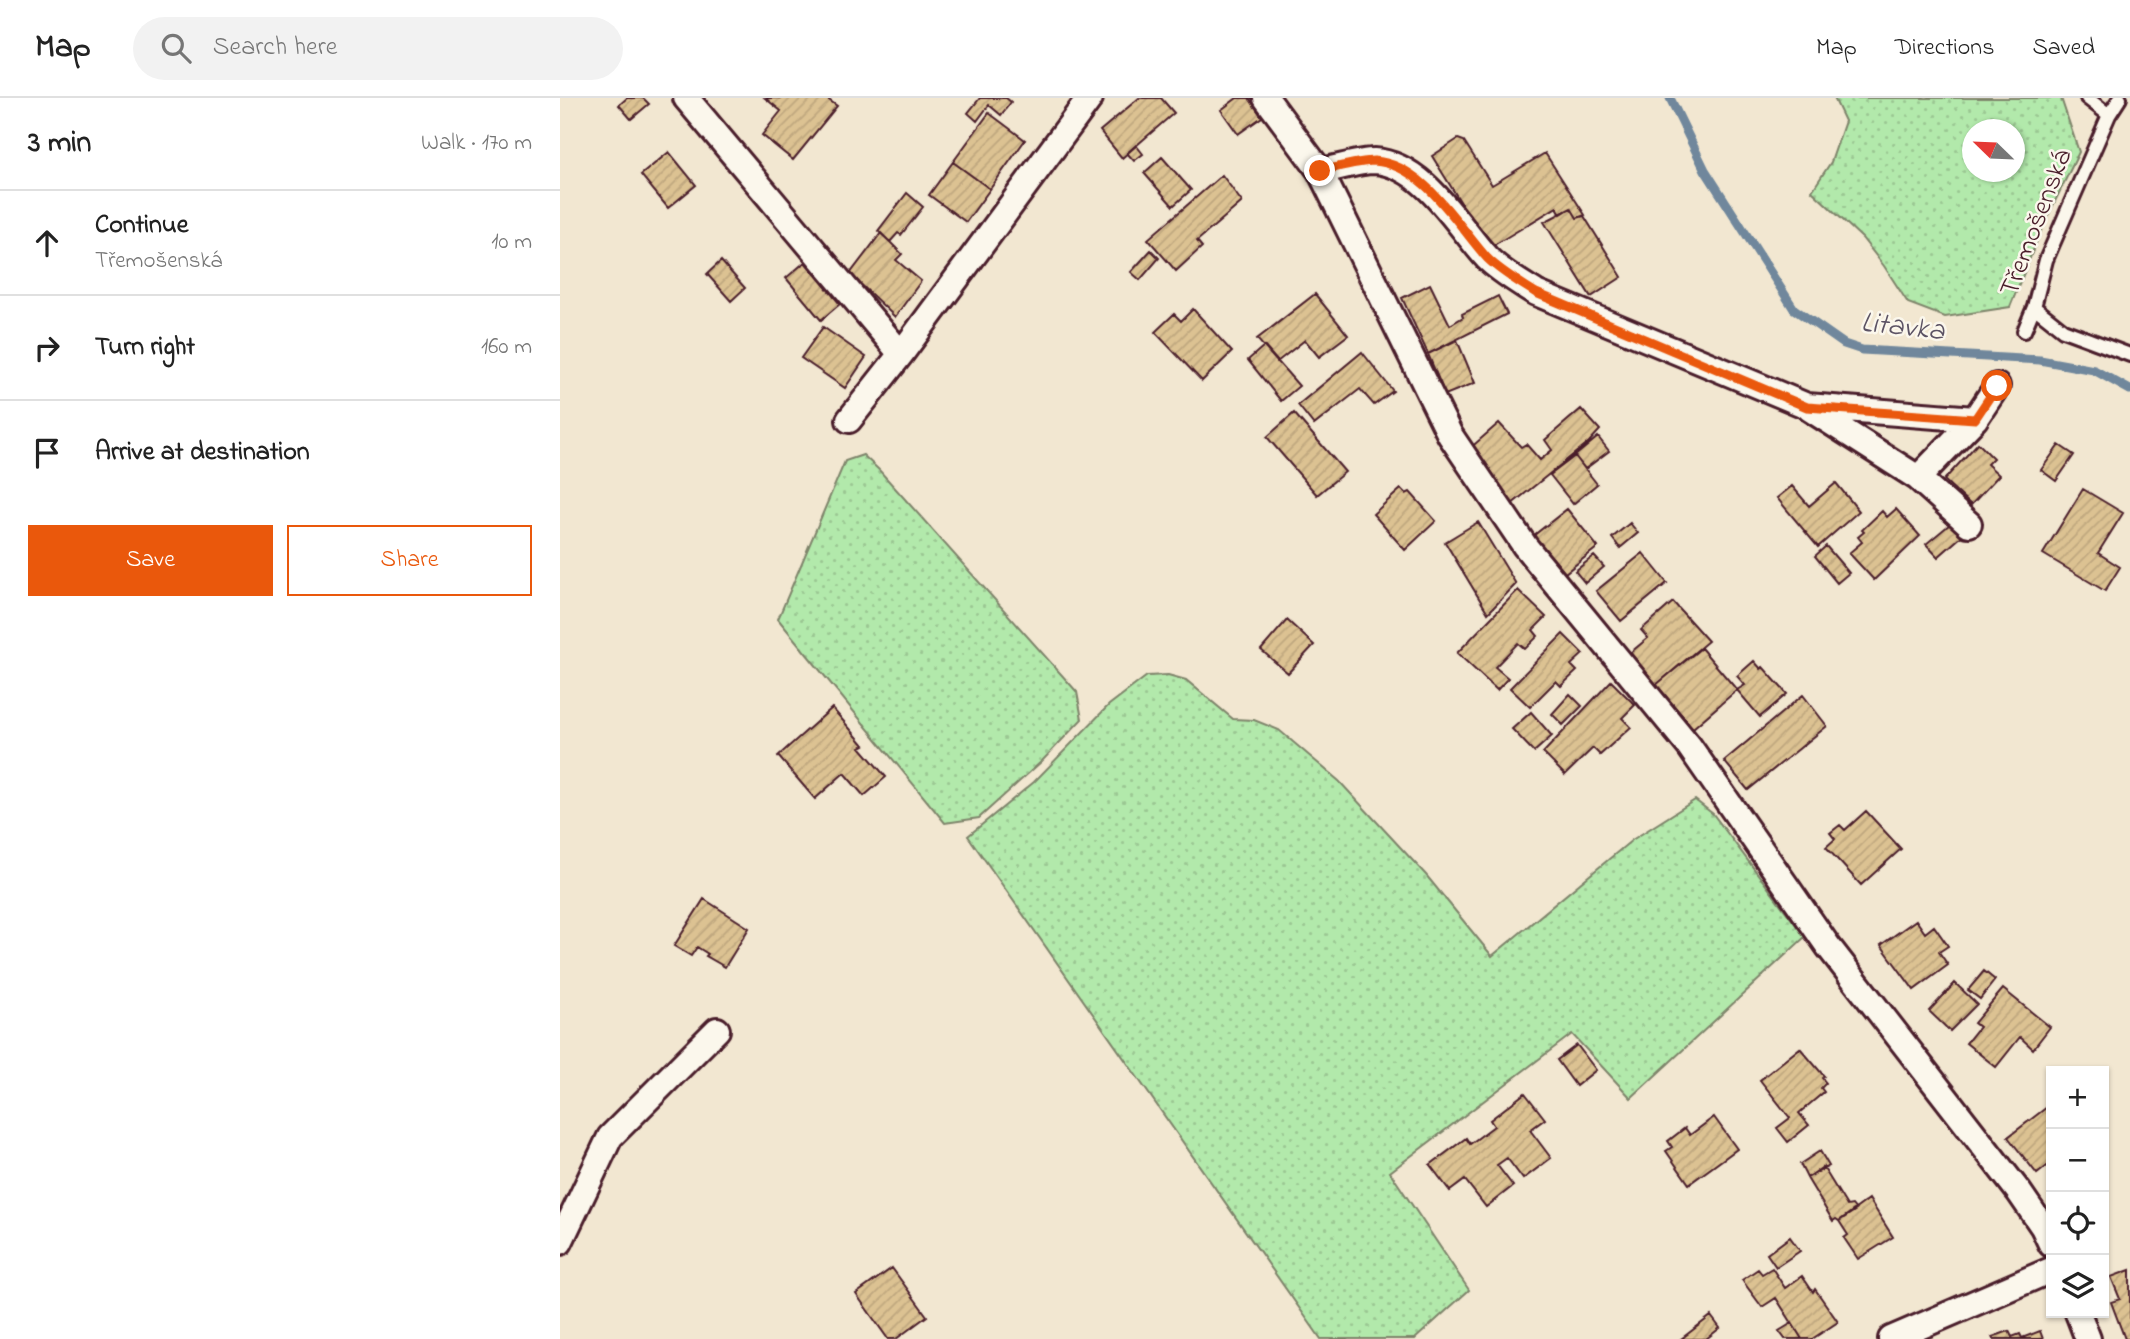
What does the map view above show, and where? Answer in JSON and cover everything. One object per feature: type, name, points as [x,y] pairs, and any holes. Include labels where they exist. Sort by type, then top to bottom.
[{"type":"street","points":[[686,98],[901,354]]},
{"type":"street","points":[[849,420],[1090,98]]},
{"type":"street","points":[[1266,98],[1320,171],[1450,435],[1518,535],[1689,746],[1828,946],[2019,1192],[2046,1233]]},
{"type":"street","points":[[1320,171],[1374,161],[1401,169],[1425,184],[1489,259],[1511,278],[1528,288],[1807,407],[1918,478],[1969,524]]},
{"type":"street","points":[[1918,478],[1975,419],[1997,386]]},
{"type":"street","points":[[1807,407],[1975,419]]},
{"type":"street","points":[[560,1242],[610,1137],[717,1030]]},
{"type":"street","points":[[1891,1339],[2046,1272]]},
{"type":"street","points":[[2080,1318],[2088,1339]]},
{"type":"lane","points":[[2087,98],[2109,115]]},
{"type":"lane","name":"Třemošenská","points":[[2024,331],[2034,307],[2046,260],[2109,115],[2120,98]]},
{"type":"lane","points":[[2034,307],[2063,330],[2130,355]]},
{"type":"green space","points":[[1834,98],[2061,98],[2079,152],[2043,226],[2010,307],[1945,317],[1908,303],[1862,238],[1812,191],[1831,162],[1845,121]]},
{"type":"green space","points":[[863,455],[1077,692],[1082,719],[1042,761],[979,818],[945,823],[778,619],[845,461]]},
{"type":"green space","points":[[1168,675],[1186,680],[1233,719],[1254,720],[1279,730],[1339,781],[1426,875],[1492,956],[1632,840],[1695,800],[1713,814],[1805,937],[1631,1098],[1572,1034],[1390,1172],[1469,1290],[1415,1339],[1321,1339],[968,836],[1034,782],[1109,705],[1147,676]]},
{"type":"building","points":[[627,98],[643,98],[649,104],[631,119],[619,105]]},
{"type":"building","points":[[765,98],[826,98],[837,106],[793,160],[762,135],[781,111]]},
{"type":"building","points":[[980,98],[1006,98],[1011,102],[1001,115],[989,105],[977,121],[968,113]]},
{"type":"building","points":[[1139,98],[1161,98],[1174,113],[1122,158],[1100,131]]},
{"type":"building","points":[[1237,98],[1249,98],[1262,117],[1238,134],[1221,110]]},
{"type":"building","points":[[989,113],[1025,140],[990,189],[953,162]]},
{"type":"building","points":[[1458,139],[1464,141],[1492,185],[1545,153],[1585,215],[1577,218],[1571,208],[1561,214],[1557,207],[1489,248],[1432,156]]},
{"type":"building","points":[[1136,145],[1143,154],[1134,161],[1127,153]]},
{"type":"building","points":[[669,152],[696,185],[668,208],[641,175]]},
{"type":"building","points":[[1162,157],[1191,190],[1173,206],[1144,173]]},
{"type":"building","points":[[953,162],[990,189],[966,222],[929,195]]},
{"type":"building","points":[[1222,175],[1242,202],[1197,241],[1202,247],[1176,271],[1148,239]]},
{"type":"building","points":[[907,193],[923,207],[901,235],[898,233],[890,242],[878,231]]},
{"type":"building","points":[[1571,208],[1577,218],[1584,216],[1622,277],[1591,297],[1544,222]]},
{"type":"building","points":[[881,233],[902,254],[896,260],[921,281],[895,317],[850,274]]},
{"type":"building","points":[[1151,250],[1159,258],[1140,280],[1131,272]]},
{"type":"building","points":[[721,261],[745,288],[731,301],[707,274]]},
{"type":"building","points":[[805,262],[840,304],[821,320],[786,278]]},
{"type":"building","points":[[1430,284],[1450,325],[1463,317],[1462,314],[1498,296],[1507,314],[1428,354],[1402,298]]},
{"type":"building","points":[[1315,294],[1348,335],[1319,357],[1305,340],[1277,362],[1257,339]]},
{"type":"building","points":[[1193,309],[1232,352],[1202,381],[1155,332],[1174,314],[1181,321]]},
{"type":"building","points":[[823,327],[866,357],[845,388],[801,358]]},
{"type":"building","points":[[1457,340],[1475,383],[1445,395],[1428,354]]},
{"type":"building","points":[[1264,346],[1299,386],[1281,401],[1248,360]]},
{"type":"building","points":[[1362,352],[1393,391],[1374,405],[1360,389],[1314,425],[1298,405]]},
{"type":"building","points":[[1581,409],[1600,430],[1589,442],[1512,504],[1468,450],[1499,423],[1521,447],[1526,444],[1540,460],[1552,450],[1545,440]]},
{"type":"building","points":[[1294,413],[1345,472],[1317,495],[1267,437]]},
{"type":"building","points":[[1598,437],[1609,451],[1585,469],[1575,456]]},
{"type":"building","points":[[1978,443],[1993,458],[1987,464],[1999,475],[1971,505],[1944,480]]},
{"type":"building","points":[[2059,445],[2074,455],[2056,481],[2041,470]]},
{"type":"building","points":[[1575,456],[1597,484],[1573,504],[1550,475]]},
{"type":"building","points":[[1836,483],[1859,511],[1818,547],[1777,498],[1792,486],[1809,506]]},
{"type":"building","points":[[1401,489],[1406,494],[1410,492],[1436,521],[1405,550],[1373,514]]},
{"type":"building","points":[[2083,489],[2123,513],[2098,553],[2120,567],[2105,591],[2043,554]]},
{"type":"building","points":[[1567,509],[1598,547],[1565,573],[1533,536]]},
{"type":"building","points":[[1896,509],[1920,536],[1874,580],[1849,553],[1862,542],[1858,537],[1864,532],[1862,530],[1882,511],[1887,517]]},
{"type":"building","points":[[1478,522],[1516,584],[1488,613],[1445,542]]},
{"type":"building","points":[[1630,523],[1638,533],[1620,548],[1612,538]]},
{"type":"building","points":[[1950,524],[1962,536],[1938,557],[1926,544]]},
{"type":"building","points":[[1826,546],[1849,573],[1837,583],[1815,556]]},
{"type":"building","points":[[1643,553],[1667,583],[1621,621],[1596,591]]},
{"type":"building","points":[[1594,556],[1604,567],[1585,583],[1575,571]]},
{"type":"building","points":[[1518,590],[1546,617],[1533,630],[1538,636],[1525,649],[1518,643],[1495,667],[1508,678],[1497,690],[1457,653]]},
{"type":"building","points":[[1673,602],[1708,641],[1656,685],[1630,653],[1648,638],[1641,630]]},
{"type":"building","points":[[1287,620],[1314,645],[1288,673],[1261,650]]},
{"type":"building","points":[[1563,634],[1583,654],[1571,665],[1577,671],[1561,686],[1556,681],[1530,707],[1510,688]]},
{"type":"building","points":[[1701,648],[1737,690],[1693,728],[1656,685]]},
{"type":"building","points":[[1754,661],[1761,669],[1763,667],[1787,694],[1760,717],[1737,690],[1745,685],[1737,676]]},
{"type":"building","points":[[1611,681],[1635,705],[1622,718],[1631,727],[1600,755],[1593,748],[1565,775],[1543,753]]},
{"type":"building","points":[[1570,694],[1582,706],[1563,725],[1552,714]]},
{"type":"building","points":[[1803,695],[1827,726],[1748,790],[1724,761]]},
{"type":"building","points":[[832,708],[864,745],[860,747],[886,777],[864,796],[844,773],[815,799],[778,756]]},
{"type":"building","points":[[1531,712],[1552,736],[1534,752],[1512,729]]},
{"type":"building","points":[[1866,811],[1901,849],[1861,885],[1826,847],[1835,839],[1830,833],[1840,825],[1845,830]]},
{"type":"building","points":[[704,899],[749,928],[725,967],[697,947],[691,956],[674,946]]},
{"type":"building","points":[[1916,920],[1925,933],[1934,926],[1948,946],[1939,952],[1948,965],[1914,990],[1881,945]]},
{"type":"building","points":[[1984,971],[1995,980],[1980,999],[1968,990]]},
{"type":"building","points":[[1955,983],[1977,1004],[1950,1031],[1929,1011]]},
{"type":"building","points":[[2003,989],[2050,1027],[2033,1049],[2020,1037],[1996,1067],[1966,1043],[1979,1027],[1974,1023]]},
{"type":"building","points":[[1577,1045],[1596,1070],[1576,1086],[1557,1060]]},
{"type":"building","points":[[1800,1048],[1824,1076],[1822,1078],[1826,1083],[1821,1088],[1824,1092],[1799,1113],[1809,1125],[1788,1142],[1777,1128],[1790,1118],[1760,1080]]},
{"type":"building","points":[[1525,1093],[1545,1119],[1530,1130],[1551,1158],[1523,1179],[1507,1158],[1497,1165],[1513,1186],[1486,1207],[1465,1180],[1450,1191],[1430,1165],[1466,1138],[1470,1144],[1494,1126],[1490,1120]]},
{"type":"building","points":[[2046,1108],[2046,1167],[2037,1174],[2008,1137]]},
{"type":"building","points":[[1714,1117],[1737,1149],[1689,1184],[1666,1151],[1672,1147],[1668,1141],[1685,1128],[1690,1135]]},
{"type":"building","points":[[1820,1151],[1829,1166],[1807,1178],[1800,1164]]},
{"type":"building","points":[[1823,1167],[1847,1206],[1852,1205],[1856,1210],[1839,1221],[1833,1221],[1807,1178]]},
{"type":"building","points":[[1869,1199],[1893,1237],[1858,1259],[1844,1238],[1848,1235],[1839,1221]]},
{"type":"building","points":[[1790,1237],[1800,1251],[1776,1267],[1767,1254]]},
{"type":"building","points":[[892,1268],[927,1316],[896,1339],[888,1339],[856,1294]]},
{"type":"building","points":[[1772,1268],[1785,1288],[1802,1276],[1813,1292],[1815,1289],[1838,1322],[1812,1339],[1802,1339],[1776,1298],[1762,1307],[1742,1280],[1758,1269],[1762,1274]]},
{"type":"building","points":[[2130,1270],[2130,1339],[2125,1339],[2111,1302],[2120,1299],[2111,1277]]},
{"type":"building","points":[[1711,1316],[1720,1328],[1706,1339],[1681,1339]]},
{"type":"building","points":[[1792,1323],[1802,1339],[1785,1339],[1779,1331]]},
{"type":"building","points":[[2009,1331],[2012,1337],[2020,1334],[2022,1338],[2040,1331],[2043,1339],[1992,1337]]},
{"type":"waterway","name":"Litavka","points":[[1670,98],[1705,170],[1794,309],[1844,344],[1862,350],[2040,360],[2094,370],[2130,390]]},
{"type":"route","points":[[1320,171],[1374,161],[1401,169],[1425,184],[1489,259],[1511,278],[1536,293],[1807,407],[1975,419],[1997,386]]}]
